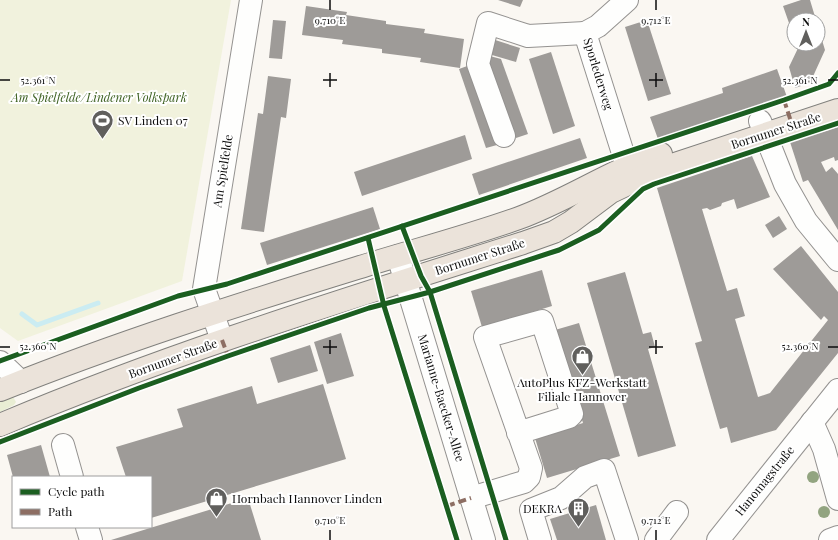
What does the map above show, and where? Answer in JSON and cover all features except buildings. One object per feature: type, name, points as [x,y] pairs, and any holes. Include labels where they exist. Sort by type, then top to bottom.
[{"type":"main road","name":"Bornumer Straße","points":[[0,425],[222,340],[310,310],[406,281],[554,232],[571,222],[611,192],[632,181],[762,128],[838,94]]},
{"type":"main road","name":"Bornumer Straße","points":[[0,390],[213,314],[520,217],[578,192],[627,166],[762,128],[838,110]]},
{"type":"main road","points":[[21,382],[33,412]]},
{"type":"street","name":"Am Spielfelde","points":[[222,340],[204,289],[251,0]]},
{"type":"street","name":"Sporlederweg","points":[[627,0],[598,26],[585,33],[627,166]]},
{"type":"street","points":[[504,136],[478,64],[488,23],[528,36],[585,33]]},
{"type":"street","points":[[762,128],[785,184],[806,221],[838,260]]},
{"type":"street","name":"Marianne-Baecker-Allee","points":[[398,256],[484,540]]},
{"type":"street","points":[[518,433],[569,417],[572,414],[542,321],[486,338],[518,433],[531,468],[542,486],[547,504]]},
{"type":"street","points":[[0,362],[21,382]]},
{"type":"street","name":"Hanomagstraße","points":[[718,540],[838,390]]},
{"type":"street","points":[[812,422],[824,449],[838,499]]},
{"type":"street","points":[[63,445],[72,476]]},
{"type":"street","points":[[472,498],[524,482],[529,477],[531,468]]},
{"type":"street","points":[[540,540],[531,510],[561,498],[585,477],[604,470],[627,540]]},
{"type":"street","points":[[656,540],[677,512]]},
{"type":"street","points":[[87,528],[91,540]]},
{"type":"street","points":[[830,540],[838,538]]},
{"type":"green space","name":"SV Linden 07","points":[[0,0],[231,0],[182,281],[18,341],[0,328]]},
{"type":"green space","points":[[12,395],[16,402],[14,405],[0,412],[0,400]]},
{"type":"waterway","points":[[22,314],[37,325],[98,303]]},
{"type":"marked path","points":[[784,100],[796,137]]},
{"type":"marked path","points":[[222,340],[228,356]]},
{"type":"marked path","points":[[447,506],[471,498]]},
{"type":"cycle path","points":[[0,361],[178,296],[227,284],[784,100],[829,84],[838,73]]},
{"type":"cycle path","points":[[0,442],[139,388],[228,356],[369,308],[430,292],[559,250],[599,230],[643,189],[654,184],[838,123]]},
{"type":"cycle path","points":[[402,226],[421,276],[430,292],[506,540]]},
{"type":"cycle path","points":[[368,238],[384,306],[457,540]]},
{"type":"place","name":"SV Linden 07","points":[[103,140]]},
{"type":"place","name":"AutoPlus KFZ-Werkstatt Filiale Hannover","points":[[582,376]]},
{"type":"place","name":"Hornbach Hannover Linden","points":[[216,518]]},
{"type":"place","name":"DEKRA","points":[[578,528]]},
{"type":"park label","name":"Am Spielfelde/Lindener Volkspark","points":[[99,98]]}]
